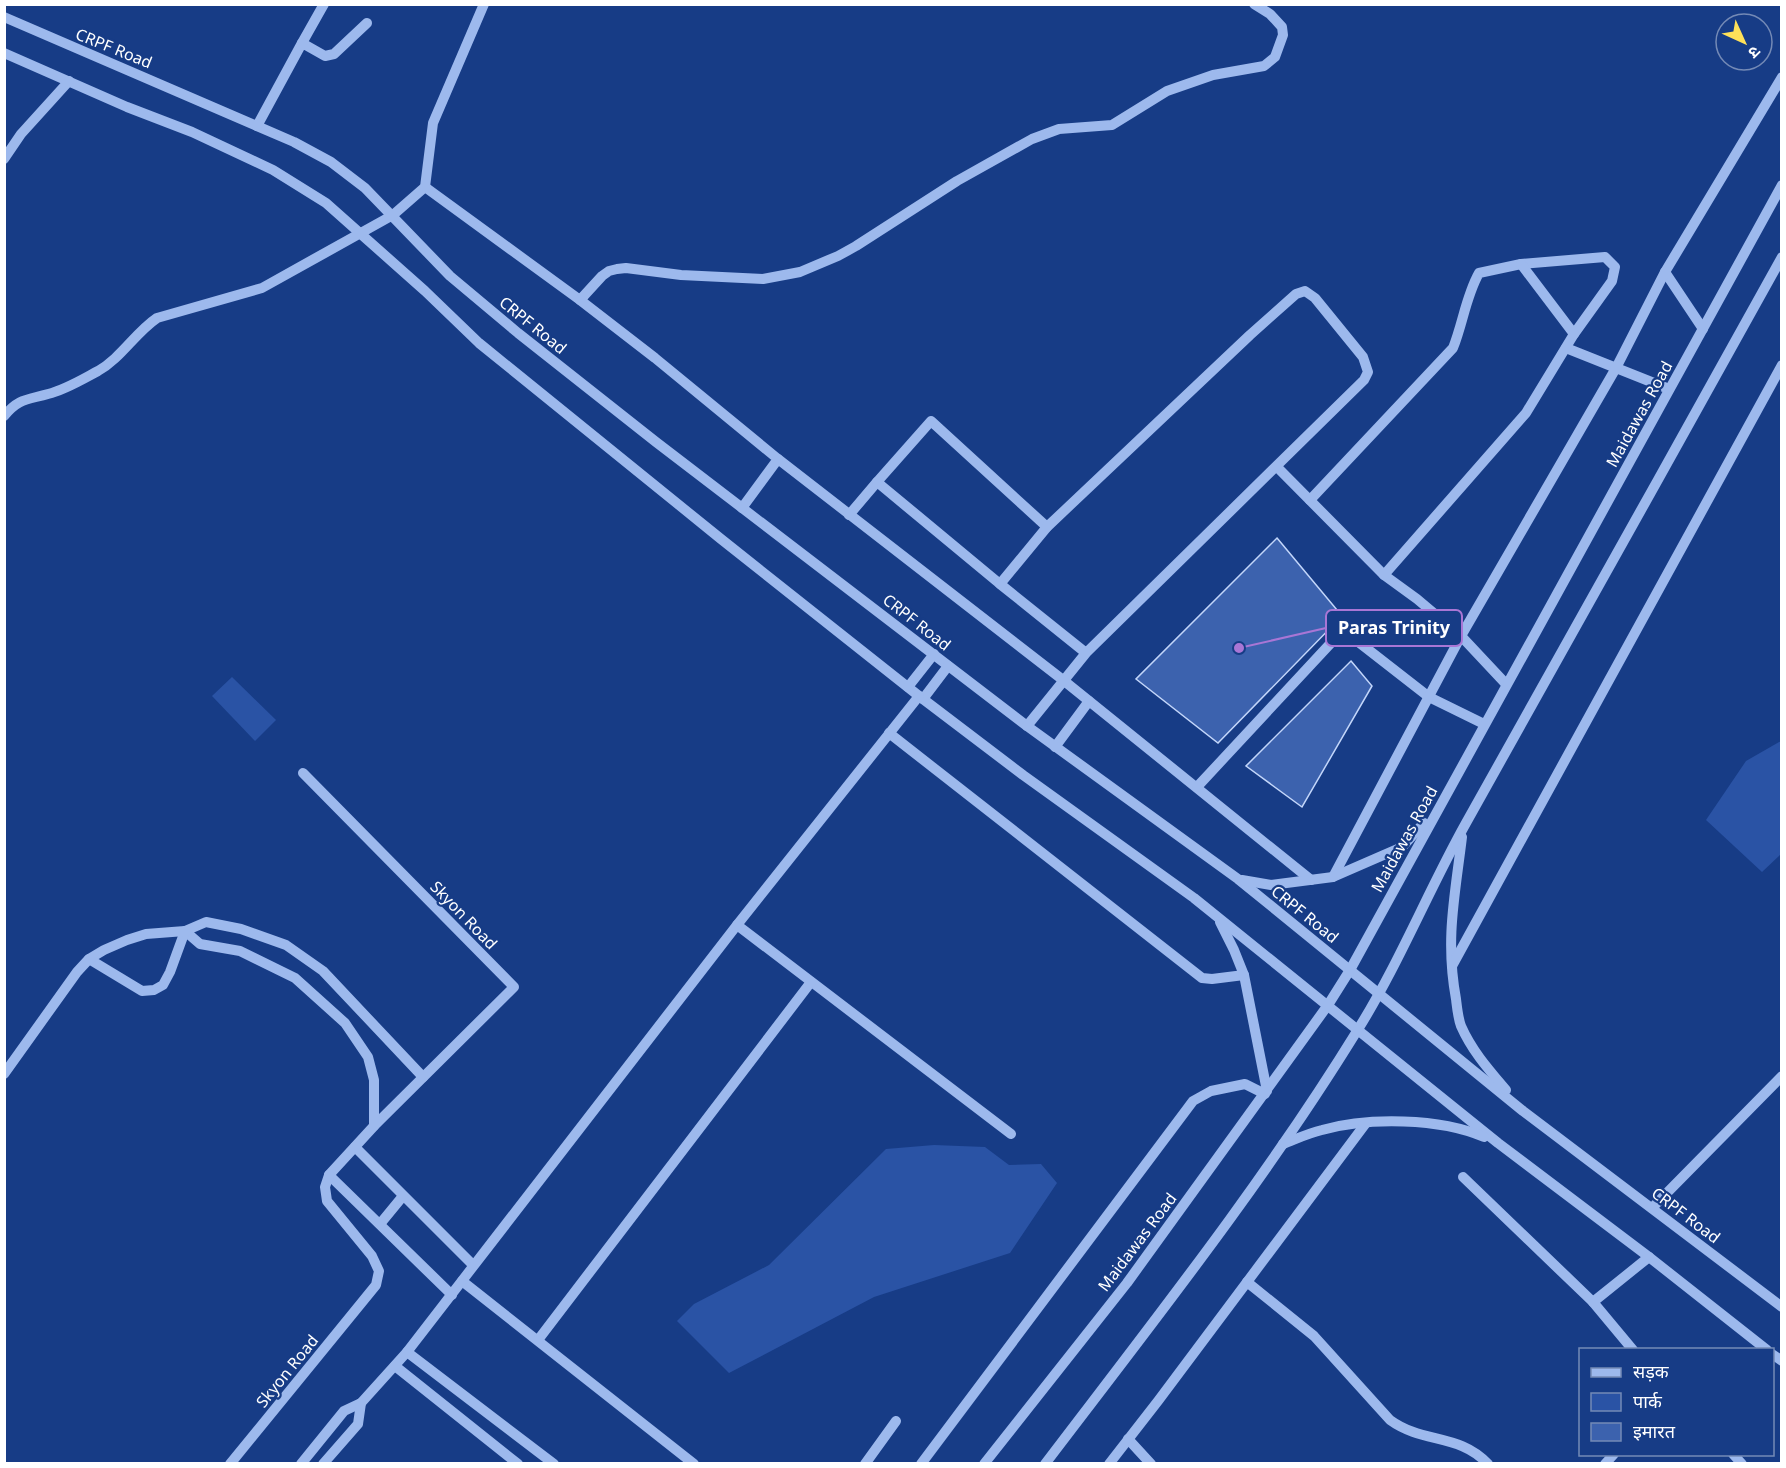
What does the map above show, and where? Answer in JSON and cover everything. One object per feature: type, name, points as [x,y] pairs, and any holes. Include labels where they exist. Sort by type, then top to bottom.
[{"type":"street","points":[[257,126],[324,4]]},
{"type":"street","points":[[4,416],[14,405],[30,397],[48,394],[99,370],[147,324],[157,318],[261,288],[393,215],[425,187],[433,123],[484,4]]},
{"type":"street","points":[[580,300],[602,276],[617,269],[763,279],[800,272],[838,256],[957,181],[1032,139],[1066,128],[1112,125],[1167,91],[1213,75],[1264,66],[1271,62],[1281,42],[1282,27],[1270,14],[1254,4]]},
{"type":"street","name":"CRPF Road","points":[[4,17],[294,142],[331,162],[365,188],[450,276],[509,326],[1027,726],[1238,879],[1523,1111],[1782,1307]]},
{"type":"street","points":[[302,43],[325,56],[334,54],[367,23]]},
{"type":"street","points":[[4,53],[127,107],[192,132],[273,170],[326,203],[480,343],[559,409],[908,687],[1218,917],[1498,1143],[1764,1348]]},
{"type":"street","points":[[1333,877],[1461,636],[1616,368],[1665,272],[1782,77]]},
{"type":"street","points":[[4,159],[21,134],[69,81]]},
{"type":"street","name":"Maidawas Road","points":[[984,1464],[1127,1283],[1266,1093],[1350,970],[1437,808],[1782,185]]},
{"type":"street","points":[[425,187],[655,358],[778,459],[1063,680],[1311,880]]},
{"type":"street","points":[[1310,500],[1454,348],[1470,290],[1479,273],[1521,264],[1605,257],[1615,267],[1612,281],[1574,334],[1526,413],[1384,575]]},
{"type":"street","points":[[1045,1464],[1164,1308],[1282,1144],[1358,1031],[1463,828],[1782,257]]},
{"type":"street","points":[[1521,264],[1574,334]]},
{"type":"street","points":[[1665,272],[1703,329]]},
{"type":"street","points":[[1000,584],[1047,527],[1250,334],[1296,294],[1305,291],[1315,298],[1364,357],[1368,372],[1364,381],[1086,653],[1027,726]]},
{"type":"street","points":[[1566,348],[1669,389]]},
{"type":"street","points":[[1452,966],[1782,365]]},
{"type":"street","points":[[849,515],[932,422],[1047,527]]},
{"type":"street","points":[[742,508],[778,459]]},
{"type":"street","points":[[1277,467],[1384,575],[1461,636],[1506,684]]},
{"type":"street","points":[[877,482],[1086,653]]},
{"type":"street","points":[[1197,788],[1343,630],[1429,697],[1484,724]]},
{"type":"street","points":[[908,687],[934,654]]},
{"type":"street","points":[[301,1464],[344,1411],[361,1403],[407,1352],[737,925],[889,733],[948,666]]},
{"type":"street","points":[[1055,747],[1089,701]]},
{"type":"street","points":[[889,733],[1202,978],[1244,975]]},
{"type":"street","name":"Skyon Road","points":[[230,1464],[376,1285],[379,1271],[372,1256],[327,1201],[324,1187],[329,1175],[374,1126],[514,987],[303,773]]},
{"type":"street","points":[[1238,879],[1271,885],[1333,877],[1402,847],[1437,808]]},
{"type":"street","points":[[1463,828],[1449,941],[1460,1024],[1478,1058],[1523,1111]]},
{"type":"street","points":[[1218,917],[1244,975],[1266,1093]]},
{"type":"street","points":[[4,1074],[77,972],[89,959],[127,940],[156,933],[185,931],[206,922],[241,929],[286,945],[323,971],[423,1077]]},
{"type":"street","points":[[737,925],[1011,1134]]},
{"type":"street","points":[[89,959],[142,991],[154,990],[163,986],[185,931]]},
{"type":"street","points":[[185,931],[200,944],[240,951],[295,978],[345,1023],[368,1057],[374,1080],[374,1126]]},
{"type":"street","points":[[537,1340],[811,982]]},
{"type":"street","points":[[1652,1208],[1782,1076]]},
{"type":"street","points":[[921,1464],[1192,1101],[1211,1091],[1245,1084],[1266,1093]]},
{"type":"street","points":[[1282,1144],[1323,1130],[1391,1121],[1472,1132],[1498,1143]]},
{"type":"street","points":[[1109,1464],[1366,1123]]},
{"type":"street","points":[[355,1147],[473,1265]]},
{"type":"street","points":[[329,1175],[452,1295]]},
{"type":"street","points":[[1463,1177],[1593,1302],[1630,1348]]},
{"type":"street","points":[[380,1224],[403,1196]]},
{"type":"street","points":[[1593,1302],[1649,1257]]},
{"type":"street","points":[[462,1281],[694,1464]]},
{"type":"street","points":[[1247,1282],[1314,1336],[1390,1420],[1412,1433],[1466,1446],[1478,1453],[1488,1464]]},
{"type":"street","points":[[407,1352],[554,1464]]},
{"type":"street","points":[[394,1366],[518,1464]]},
{"type":"street","points":[[323,1464],[358,1424],[361,1403]]},
{"type":"street","points":[[865,1464],[896,1421]]},
{"type":"street","points":[[1128,1440],[1151,1464]]},
{"type":"green space","points":[[232,677],[276,720],[255,741],[212,696]]},
{"type":"green space","points":[[1781,741],[1781,854],[1762,872],[1706,820],[1746,761]]},
{"type":"green space","points":[[934,1145],[985,1147],[1009,1165],[1041,1164],[1057,1183],[1010,1253],[874,1297],[729,1373],[677,1321],[694,1304],[769,1265],[886,1149]]},
{"type":"building","points":[[1277,538],[1342,616],[1218,743],[1136,679]]},
{"type":"building","points":[[1351,661],[1372,686],[1302,807],[1246,766]]},
{"type":"place","name":"Paras Trinity","points":[[1239,648]]}]
